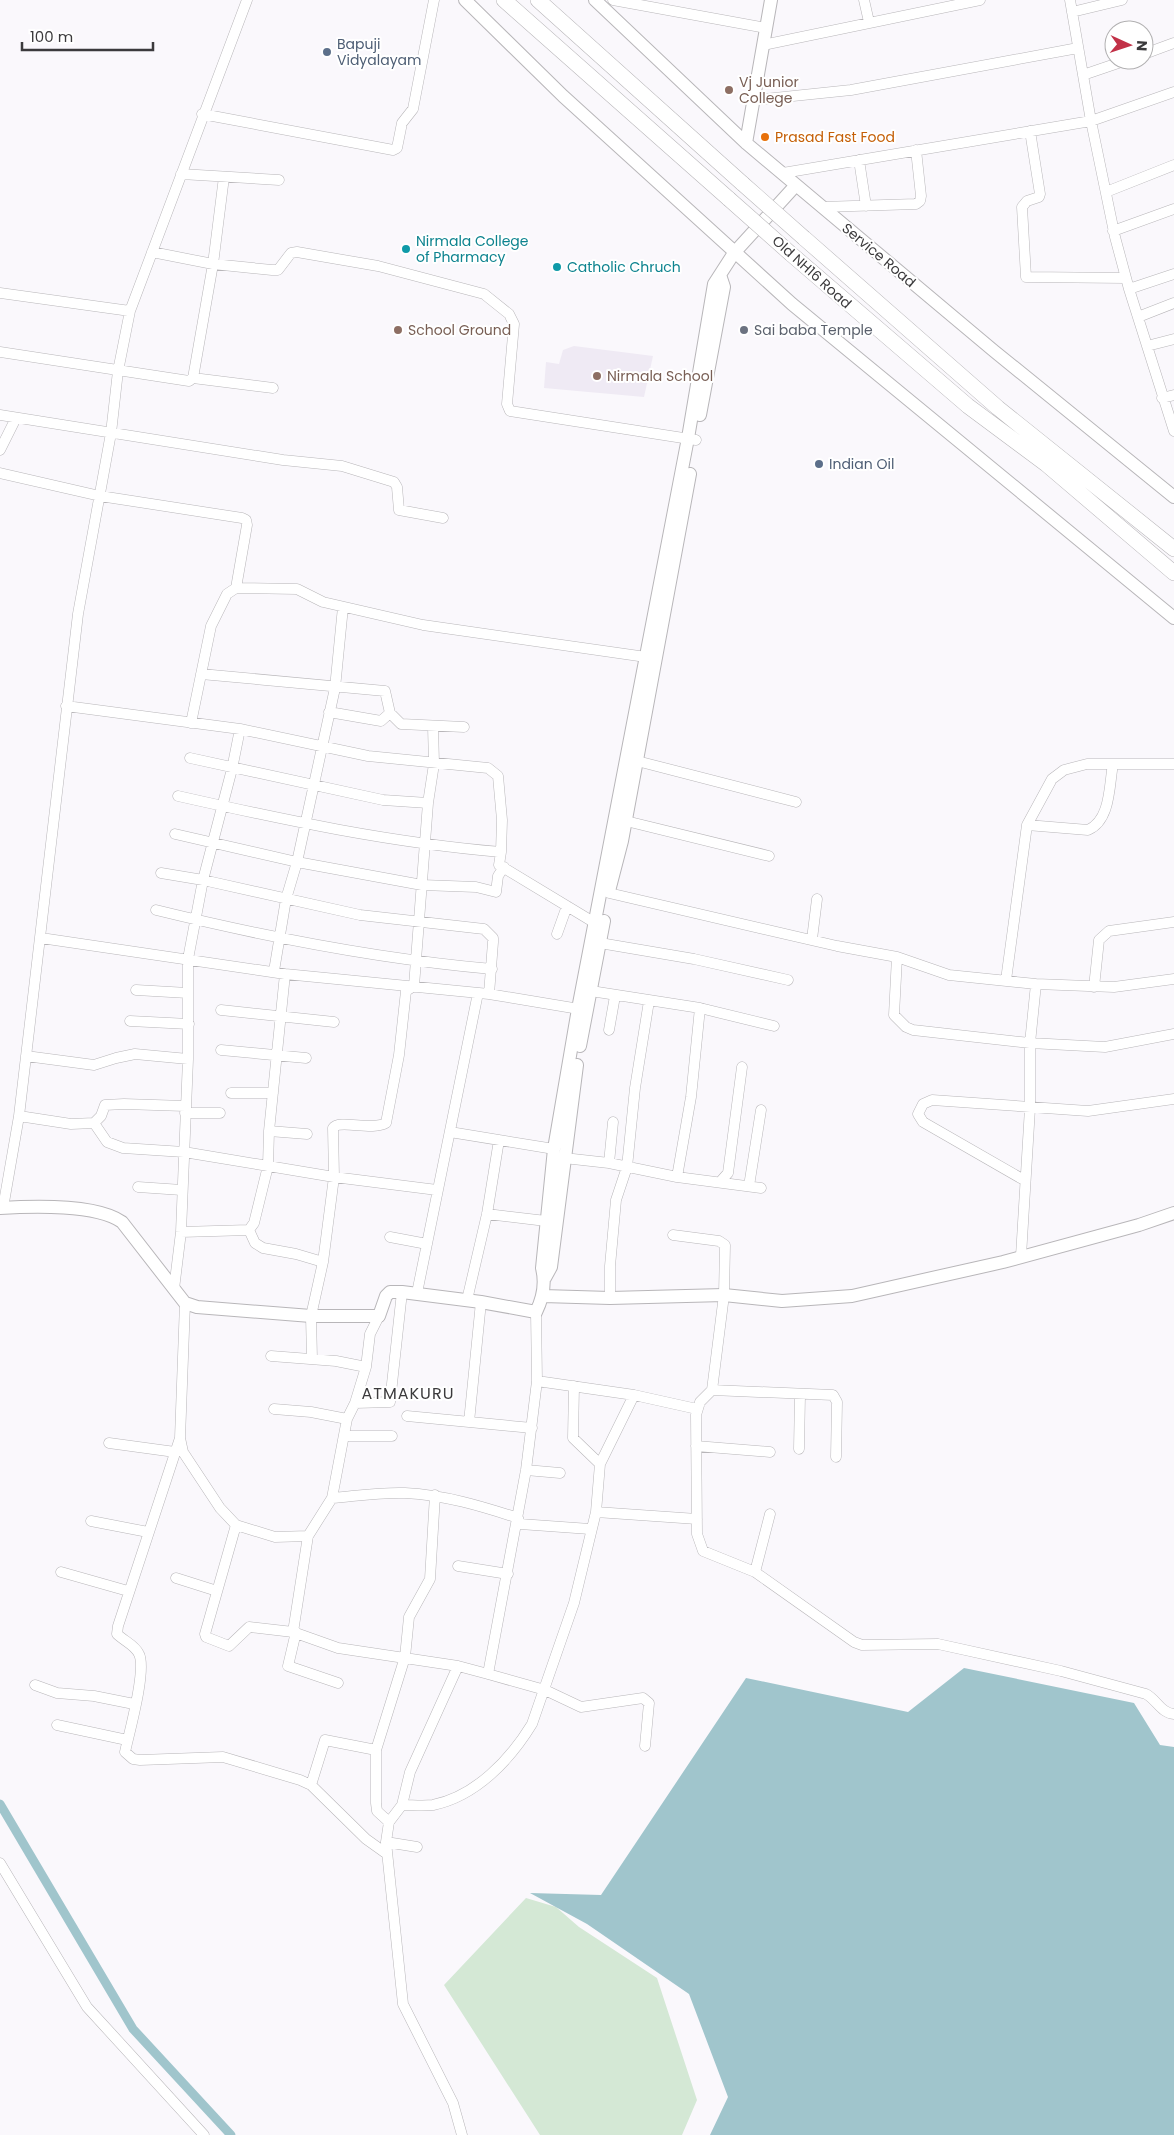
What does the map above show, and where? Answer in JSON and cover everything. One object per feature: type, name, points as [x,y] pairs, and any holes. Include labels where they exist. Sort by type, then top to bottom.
[{"type":"main road","name":"Old NH16 Road","points":[[504,0],[791,254],[968,406],[1046,464],[1174,573]]},
{"type":"main road","name":"Old NH16 Road","points":[[538,0],[743,184],[998,408],[1174,549]]},
{"type":"street","points":[[247,0],[202,114],[130,311],[118,371],[111,433],[78,614],[19,1116],[2,1208],[90,1210],[113,1216],[122,1222],[184,1303],[197,1308],[310,1316],[379,1316]]},
{"type":"street","points":[[202,114],[392,150],[397,148],[402,123],[413,109],[434,0]]},
{"type":"street","points":[[465,0],[563,96],[734,254],[818,327],[1174,618]]},
{"type":"street","name":"Service Road","points":[[595,0],[746,143],[783,172],[796,185],[994,351],[1174,497]]},
{"type":"street","points":[[613,0],[665,4],[766,28]]},
{"type":"street","points":[[746,143],[771,0]]},
{"type":"street","points":[[864,0],[869,22]]},
{"type":"street","points":[[763,45],[946,3],[980,0]]},
{"type":"street","points":[[1070,0],[1113,231],[1129,290],[1174,431]]},
{"type":"street","points":[[1072,12],[1122,0]]},
{"type":"street","points":[[1154,50],[1174,43]]},
{"type":"street","points":[[754,100],[851,90],[1078,48]]},
{"type":"street","points":[[1083,76],[1104,68]]},
{"type":"street","points":[[783,172],[1091,120],[1174,92]]},
{"type":"street","points":[[1030,131],[1040,194],[1039,197],[1027,201],[1022,206],[1026,278],[1126,278]]},
{"type":"street","points":[[822,207],[912,205],[920,201],[916,150]]},
{"type":"street","points":[[858,160],[866,206]]},
{"type":"street","points":[[1106,192],[1174,166]]},
{"type":"street","points":[[181,174],[279,180]]},
{"type":"street","points":[[193,378],[213,264],[224,177]]},
{"type":"street","points":[[543,1273],[551,1267],[582,1010],[595,923],[651,658],[692,439],[714,284],[734,254],[796,185]]},
{"type":"street","points":[[1113,231],[1174,209]]},
{"type":"street","points":[[152,252],[213,264],[278,270],[291,253],[297,252],[378,266],[484,294],[509,314],[514,324],[507,404],[510,411],[692,439]]},
{"type":"street","points":[[1129,290],[1174,274]]},
{"type":"street","points":[[0,293],[130,311]]},
{"type":"street","points":[[1138,317],[1174,304]]},
{"type":"street","points":[[1147,346],[1174,339]]},
{"type":"street","points":[[0,352],[189,381],[193,378],[273,388]]},
{"type":"street","points":[[1162,398],[1174,395]]},
{"type":"street","points":[[0,416],[283,460],[342,466],[394,482],[397,486],[398,510],[443,518]]},
{"type":"street","points":[[0,450],[16,418]]},
{"type":"street","points":[[0,473],[100,496],[246,520],[247,525],[236,588]]},
{"type":"street","points":[[190,723],[211,626],[227,594],[236,588],[297,589],[323,602],[423,626],[651,658]]},
{"type":"street","points":[[274,971],[286,900],[298,862],[335,688],[343,607]]},
{"type":"street","points":[[488,1674],[508,1574],[532,1428],[536,1381],[536,1312],[543,1296],[546,1221],[554,1148],[582,1010],[591,991],[609,893],[626,821],[637,762],[651,658]]},
{"type":"street","points":[[201,674],[335,688],[385,691],[390,713],[401,724],[464,727]]},
{"type":"street","points":[[66,706],[240,729],[368,756],[488,768],[498,776],[502,820],[499,864],[595,923]]},
{"type":"street","points":[[329,712],[381,721],[390,713]]},
{"type":"street","points":[[414,986],[428,803],[434,764],[433,726]]},
{"type":"street","points":[[174,1289],[181,1232],[189,1024],[188,959],[203,880],[214,843],[240,729]]},
{"type":"street","points":[[190,758],[232,769],[383,800],[428,803]]},
{"type":"street","points":[[637,762],[796,802]]},
{"type":"street","points":[[1006,980],[1027,825],[1048,786],[1058,773],[1087,764],[1174,764]]},
{"type":"street","points":[[1027,825],[1088,830],[1096,827],[1105,812],[1113,764]]},
{"type":"street","points":[[178,796],[305,823],[426,843],[501,852]]},
{"type":"street","points":[[626,821],[769,856]]},
{"type":"street","points":[[175,834],[298,862],[422,885],[476,887],[496,892],[498,876],[504,867]]},
{"type":"street","points":[[161,873],[203,880],[360,915],[484,929],[493,938],[492,969],[484,993],[450,1132],[416,1293]]},
{"type":"street","points":[[609,893],[837,946],[896,957],[949,975],[1036,984],[1094,987],[1114,987],[1174,979]]},
{"type":"street","points":[[812,939],[817,899]]},
{"type":"street","points":[[557,934],[567,906]]},
{"type":"street","points":[[156,910],[416,963],[492,969]]},
{"type":"street","points":[[1094,987],[1099,940],[1103,935],[1109,931],[1174,922]]},
{"type":"street","points":[[41,938],[285,974],[484,993],[582,1010]]},
{"type":"street","points":[[600,943],[694,959],[788,980]]},
{"type":"street","points":[[896,957],[894,1015],[906,1027],[933,1034],[1105,1048],[1174,1034]]},
{"type":"street","points":[[250,1230],[254,1223],[268,1166],[269,1131],[285,974]]},
{"type":"street","points":[[1020,1256],[1030,1108],[1030,1043],[1036,984]]},
{"type":"street","points":[[312,1359],[310,1316],[323,1262],[334,1177],[333,1128],[335,1124],[376,1128],[386,1123],[399,1054],[406,991],[414,986]]},
{"type":"street","points":[[136,990],[188,993]]},
{"type":"street","points":[[591,991],[700,1008],[774,1026]]},
{"type":"street","points":[[609,1030],[615,996]]},
{"type":"street","points":[[610,1298],[610,1266],[616,1200],[627,1167],[649,1001]]},
{"type":"street","points":[[677,1177],[690,1097],[700,1008]]},
{"type":"street","points":[[221,1010],[334,1022]]},
{"type":"street","points":[[130,1021],[189,1024]]},
{"type":"street","points":[[221,1050],[306,1058]]},
{"type":"street","points":[[26,1056],[94,1065],[135,1054],[188,1058]]},
{"type":"street","points":[[720,1182],[728,1172],[742,1067]]},
{"type":"street","points":[[231,1093],[273,1093]]},
{"type":"street","points":[[1024,1180],[924,1122],[918,1114],[923,1104],[932,1100],[1088,1111],[1174,1099]]},
{"type":"street","points":[[19,1116],[71,1124],[94,1123],[101,1116],[105,1106],[124,1104],[220,1113]]},
{"type":"street","points":[[749,1186],[761,1110]]},
{"type":"street","points":[[608,1163],[613,1122]]},
{"type":"street","points":[[94,1123],[106,1142],[124,1148],[184,1152],[334,1177],[437,1190]]},
{"type":"street","points":[[269,1131],[306,1134]]},
{"type":"street","points":[[450,1132],[554,1148]]},
{"type":"street","points":[[467,1300],[487,1214],[499,1140]]},
{"type":"street","points":[[564,1158],[608,1163],[677,1177],[761,1188]]},
{"type":"street","points":[[138,1187],[182,1190]]},
{"type":"street","points":[[543,1296],[610,1298],[724,1295],[782,1301],[852,1296],[1020,1256],[1139,1225],[1174,1213]]},
{"type":"street","points":[[487,1214],[546,1221]]},
{"type":"street","points":[[250,1230],[255,1243],[263,1248],[296,1254],[323,1262]]},
{"type":"street","points":[[181,1232],[250,1230]]},
{"type":"street","points":[[673,1235],[719,1241],[725,1245],[724,1295],[712,1390],[700,1402],[697,1409],[697,1534],[703,1551],[755,1572],[854,1642],[862,1645],[938,1644],[1061,1671],[1146,1694],[1164,1712],[1174,1714]]},
{"type":"street","points":[[390,1237],[427,1244]]},
{"type":"street","points":[[338,1683],[288,1666],[295,1632],[308,1536],[332,1498],[347,1419],[355,1403],[366,1367],[370,1334],[386,1296],[390,1292],[416,1293],[481,1302],[528,1313],[536,1312]]},
{"type":"street","points":[[355,1403],[390,1402],[402,1292]]},
{"type":"street","points":[[469,1422],[481,1302]]},
{"type":"street","points":[[184,1303],[180,1438],[183,1452],[220,1508],[236,1525],[275,1537],[308,1536]]},
{"type":"street","points":[[271,1356],[312,1359],[366,1367]]},
{"type":"street","points":[[536,1381],[634,1395],[697,1409]]},
{"type":"street","points":[[574,1386],[573,1438],[600,1464]]},
{"type":"street","points":[[712,1390],[833,1396],[836,1398],[836,1456]]},
{"type":"street","points":[[402,1805],[434,1804],[475,1788],[525,1735],[545,1690],[574,1603],[590,1529],[596,1512],[600,1464],[634,1395]]},
{"type":"street","points":[[799,1449],[800,1395]]},
{"type":"street","points":[[274,1409],[311,1412],[347,1419]]},
{"type":"street","points":[[407,1416],[532,1428]]},
{"type":"street","points":[[344,1436],[392,1436]]},
{"type":"street","points":[[180,1438],[128,1591],[117,1634],[136,1648],[141,1656],[142,1672],[125,1752],[133,1759],[223,1757],[311,1785],[366,1839],[387,1854]]},
{"type":"street","points":[[109,1443],[175,1452]]},
{"type":"street","points":[[696,1446],[770,1452]]},
{"type":"street","points":[[526,1470],[560,1473]]},
{"type":"street","points":[[332,1498],[404,1493],[434,1495],[466,1502],[518,1518]]},
{"type":"street","points":[[389,1822],[377,1811],[376,1750],[405,1658],[409,1617],[430,1579],[434,1495]]},
{"type":"street","points":[[596,1512],[697,1519]]},
{"type":"street","points":[[755,1572],[770,1514]]},
{"type":"street","points":[[518,1518],[520,1524],[590,1529]]},
{"type":"street","points":[[91,1521],[148,1532]]},
{"type":"street","points":[[236,1525],[204,1629],[206,1637],[228,1646],[249,1627],[295,1632],[338,1648],[458,1666],[545,1690],[581,1707],[646,1700],[649,1703],[646,1746]]},
{"type":"street","points":[[458,1566],[508,1574]]},
{"type":"street","points":[[61,1572],[128,1591]]},
{"type":"street","points":[[176,1578],[217,1591]]},
{"type":"street","points":[[458,1666],[410,1772],[402,1805],[389,1822],[386,1842],[403,2004],[453,2103],[462,2135]]},
{"type":"street","points":[[35,1685],[57,1693],[94,1696],[134,1704]]},
{"type":"street","points":[[57,1725],[127,1740]]},
{"type":"street","points":[[311,1785],[325,1740],[376,1750]]},
{"type":"street","points":[[386,1842],[417,1847]]},
{"type":"street","points":[[0,1863],[87,2007],[204,2135]]},
{"type":"shaded area","name":"Nirmala School","points":[[574,346],[653,356],[644,397],[544,388],[546,362],[559,364],[563,350]]},
{"type":"green space","points":[[526,1898],[556,1907],[579,1927],[657,1978],[697,2100],[682,2135],[540,2135],[444,1985]]},
{"type":"water","points":[[964,1668],[1134,1703],[1160,1745],[1174,1747],[1174,2135],[710,2135],[728,2097],[689,1994],[587,1924],[530,1893],[601,1895],[746,1678],[908,1712]]},
{"type":"waterway","points":[[0,1804],[133,2029],[231,2135]]},
{"type":"place","name":"Bapuji Vidyalayam","points":[[327,52]]},
{"type":"place","name":"Vj Junior College","points":[[729,90]]},
{"type":"place","name":"Prasad Fast Food","points":[[765,137]]},
{"type":"place","name":"Nirmala College of Pharmacy","points":[[406,249]]},
{"type":"place","name":"Catholic Chruch","points":[[557,267]]},
{"type":"place","name":"School Ground","points":[[398,330]]},
{"type":"place","name":"Sai baba Temple","points":[[744,330]]},
{"type":"place","name":"Nirmala School","points":[[597,376]]},
{"type":"place","name":"Indian Oil","points":[[819,464]]},
{"type":"district","name":"ATMAKURU","points":[[408,1393]]}]
